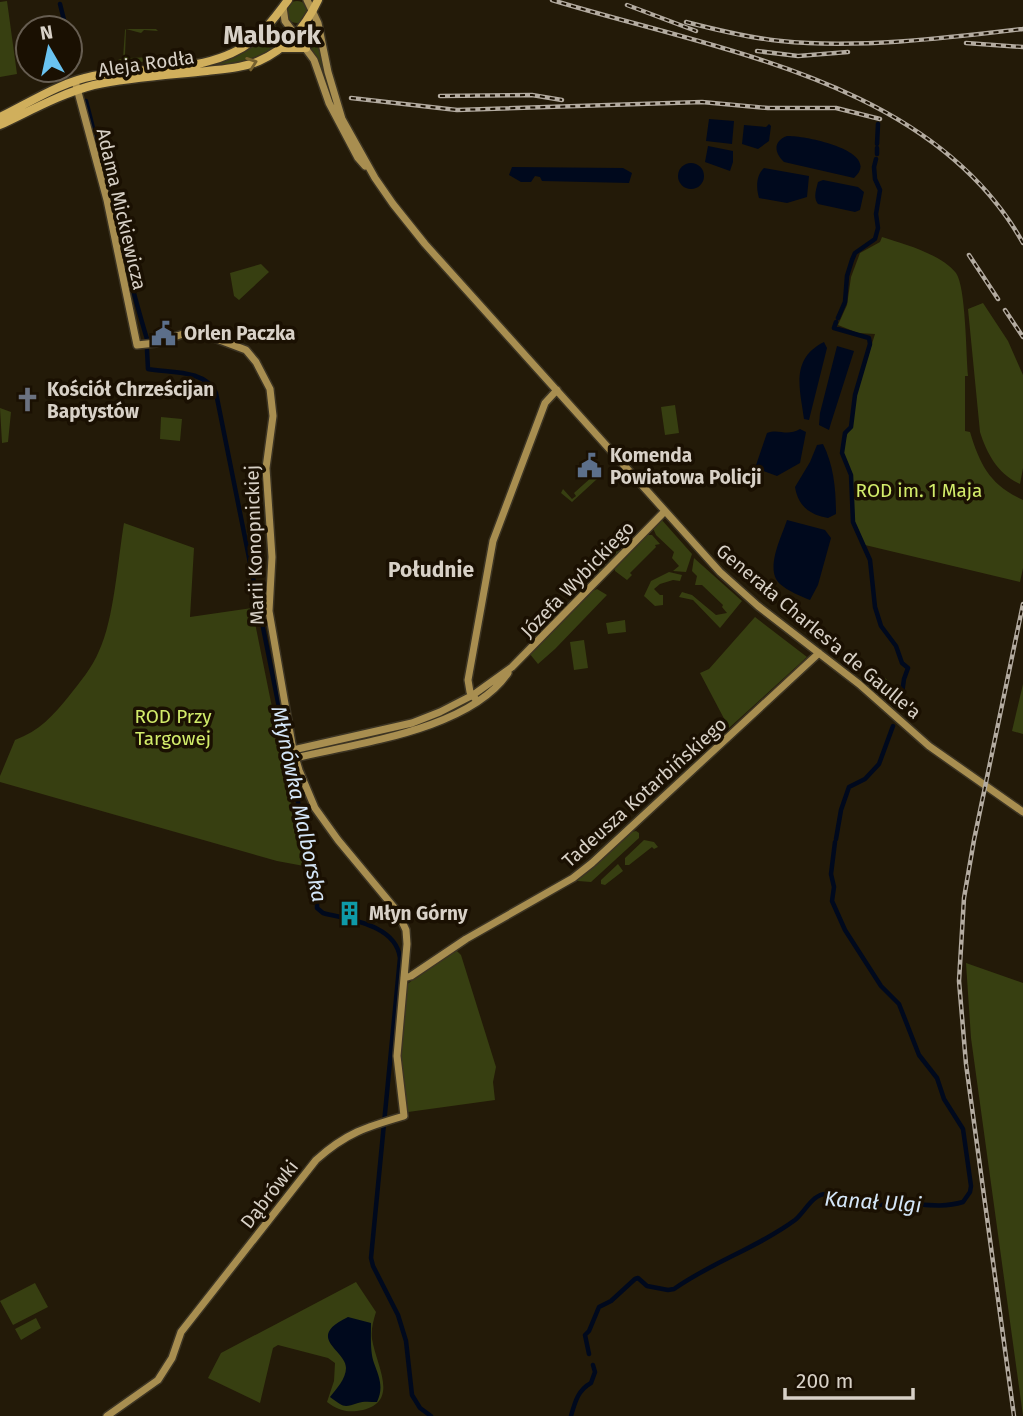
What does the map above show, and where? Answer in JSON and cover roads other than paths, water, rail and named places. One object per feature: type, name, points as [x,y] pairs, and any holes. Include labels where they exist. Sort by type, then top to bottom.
[{"type":"main road","name":"Aleja Rodła","points":[[0,117],[77,86],[241,66],[259,61],[296,35],[318,0]]},
{"type":"main road","name":"Aleja Rodła","points":[[0,125],[93,76],[201,63],[241,49],[256,38],[285,3]]},
{"type":"main road","points":[[281,48],[306,48]]},
{"type":"street","points":[[307,0],[318,23],[335,101],[375,178]]},
{"type":"street","points":[[285,3],[284,17],[287,24],[317,66],[328,103],[358,158],[375,178]]},
{"type":"street","name":"Adama Mickiewicza","points":[[77,86],[107,200],[137,345]]},
{"type":"street","name":"Generała Charles'a de Gaulle'a","points":[[375,178],[425,244],[664,512],[740,590],[859,684],[929,746],[1023,812]]},
{"type":"street","name":"Marii Konopnickiej","points":[[137,345],[183,334],[209,336],[246,351],[256,362],[270,389],[273,416],[266,468],[272,557],[269,611],[294,754],[309,795],[321,817],[403,922],[407,944],[397,1062],[404,1116]]},
{"type":"street","points":[[475,698],[468,686],[494,541],[545,403],[557,390]]},
{"type":"street","name":"Józefa Wybickiego","points":[[294,754],[412,723],[475,698],[512,667],[664,512]]},
{"type":"street","name":"Tadeusza Kotarbińskiego","points":[[404,978],[582,871],[819,653]]},
{"type":"street","name":"Dąbrówki","points":[[107,1416],[150,1387],[166,1369],[177,1341],[186,1327],[311,1165],[343,1139],[362,1128],[404,1116]]},
{"type":"water","points":[[709,119],[734,121],[732,144],[706,141]]},
{"type":"water","points":[[769,124],[769,141],[758,149],[742,144],[744,125],[766,127]]},
{"type":"water","points":[[787,136],[838,146],[858,160],[860,168],[854,178],[784,162],[776,148],[779,141]]},
{"type":"water","points":[[708,146],[733,151],[730,171],[705,162]]},
{"type":"water","points":[[691,163],[700,167],[704,176],[700,185],[691,189],[682,185],[678,176],[682,167]]},
{"type":"water","points":[[512,167],[623,168],[632,173],[629,183],[542,181],[535,176],[531,182],[521,182],[509,175]]},
{"type":"water","points":[[764,168],[809,176],[807,197],[787,203],[759,198],[757,182]]},
{"type":"water","points":[[823,180],[858,187],[864,192],[860,210],[855,212],[818,204],[816,191],[818,182]]},
{"type":"water","points":[[824,342],[827,348],[809,420],[804,419],[800,386],[802,366],[813,349]]},
{"type":"water","points":[[837,346],[854,351],[829,430],[819,425],[820,413]]},
{"type":"water","points":[[800,429],[806,432],[800,463],[777,476],[755,468],[767,433]]},
{"type":"water","points":[[823,444],[832,469],[836,496],[836,514],[828,518],[806,509],[795,487],[817,445]]},
{"type":"water","points":[[787,520],[825,530],[831,538],[818,585],[810,600],[787,589],[776,578],[774,562]]},
{"type":"water","points":[[348,1317],[371,1323],[372,1354],[380,1387],[377,1402],[346,1406],[330,1397],[343,1380],[346,1368],[330,1344],[329,1331]]},
{"type":"waterway","name":"Młynówka Malborska","points":[[60,4],[62,14]]},
{"type":"waterway","name":"Młynówka Malborska","points":[[86,101],[147,339]]},
{"type":"waterway","points":[[877,144],[878,124]]},
{"type":"waterway","points":[[877,148],[877,154]]},
{"type":"waterway","points":[[838,318],[845,302],[847,276],[855,253],[875,239],[878,228],[876,214],[880,190],[875,179],[876,159]]},
{"type":"waterway","name":"Kanał Ulgi","points":[[836,322],[834,328],[869,338],[870,344],[855,395],[851,427],[845,433],[842,453],[851,475],[853,522],[870,560],[875,607],[881,626],[896,646],[902,663],[908,668],[900,708]]},
{"type":"waterway","name":"Młynówka Malborska","points":[[147,350],[148,369],[195,376],[211,385],[216,393],[307,847],[309,870],[317,879],[317,908],[323,913],[358,921],[381,931],[397,947],[400,958],[371,1258],[398,1315],[406,1341],[412,1395],[420,1408],[431,1416]]},
{"type":"waterway","name":"Kanał Ulgi","points":[[836,839],[841,810],[849,787],[865,779],[879,764],[893,726]]},
{"type":"waterway","name":"Kanał Ulgi","points":[[589,1354],[585,1335],[599,1307],[611,1301],[635,1279],[638,1278],[647,1286],[674,1289],[780,1230],[822,1195],[832,1195],[868,1206],[894,1203],[937,1205],[963,1202],[970,1192],[963,1129],[944,1099],[937,1078],[919,1055],[899,1004],[881,986],[845,930],[832,901],[834,887],[831,874],[835,842]]},
{"type":"waterway","name":"Kanał Ulgi","points":[[571,1416],[580,1393],[591,1383],[595,1372],[593,1365]]},
{"type":"railway","points":[[552,0],[749,56],[814,79],[877,108],[934,143],[983,188],[1023,243]]},
{"type":"railway","points":[[627,5],[696,31]]},
{"type":"railway","points":[[686,22],[757,38],[840,44],[964,36],[1023,29]]},
{"type":"railway","points":[[966,43],[1023,47]]},
{"type":"railway","points":[[757,51],[798,56],[848,52]]},
{"type":"railway","points":[[440,96],[532,95],[562,100]]},
{"type":"railway","points":[[351,98],[457,110],[702,102],[768,108],[836,108],[880,119]]},
{"type":"railway","points":[[969,255],[998,299]]},
{"type":"railway","points":[[1005,310],[1023,337]]},
{"type":"railway","points":[[1014,1416],[966,1064],[959,981],[964,898],[1023,604]]},
{"type":"place","name":"Orlen Paczka","points":[[164,333]]},
{"type":"place","name":"Kościół Chrześcijan Baptystów","points":[[27,400]]},
{"type":"place","name":"Komenda Powiatowa Policji","points":[[590,466]]},
{"type":"place","name":"Młyn Górny","points":[[349,913]]},
{"type":"district","name":"Malbork","points":[[272,35]]},
{"type":"district","name":"Południe","points":[[431,570]]},
{"type":"park label","name":"ROD im. 1 Maja","points":[[919,490]]},
{"type":"park label","name":"ROD Przy Targowej","points":[[173,727]]}]
